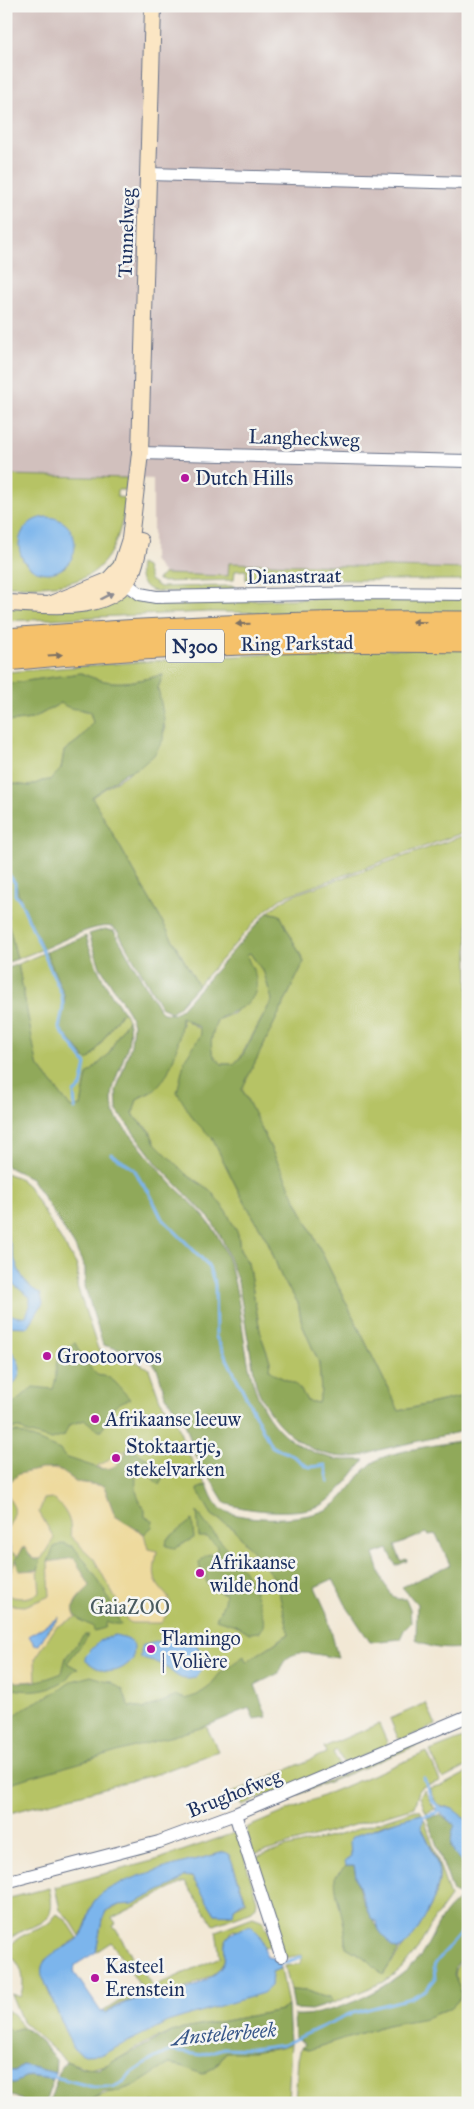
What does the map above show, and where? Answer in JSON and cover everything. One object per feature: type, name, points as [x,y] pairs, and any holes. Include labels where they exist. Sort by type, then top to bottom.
[{"type":"highway","name":"Ring Parkstad","points":[[6,639],[80,633],[273,623],[468,622]]},
{"type":"highway","name":"N300","points":[[6,626],[80,633]]},
{"type":"highway","name":"Ring Parkstad","points":[[6,660],[211,646],[468,642]]},
{"type":"street","name":"Tunnelweg","points":[[120,580],[132,574],[141,536],[143,474],[140,457],[153,6]]},
{"type":"street","points":[[149,174],[468,183]]},
{"type":"street","name":"Langheckweg","points":[[140,457],[468,461]]},
{"type":"street","points":[[6,603],[72,605],[90,603],[114,593],[120,580]]},
{"type":"street","name":"Dianastraat","points":[[120,580],[140,594],[156,597],[366,593],[468,594]]},
{"type":"street","name":"Brughofweg","points":[[6,1882],[159,1842],[235,1814],[468,1716]]},
{"type":"street","points":[[235,1814],[280,1956]]},
{"type":"shaded area","points":[[6,6],[468,6],[468,569],[230,563],[228,576],[164,574],[153,560],[153,479],[6,475]]},
{"type":"green space","points":[[6,475],[127,478],[127,490],[117,490],[117,497],[127,498],[121,526],[113,547],[103,563],[90,574],[75,581],[56,585],[6,586]],"holes":[[[46,517],[64,525],[72,534],[73,539],[72,550],[66,566],[56,571],[38,570],[23,561],[22,532],[32,522]]]},
{"type":"green space","points":[[120,557],[111,571],[100,581],[86,588],[71,593],[55,595],[6,596],[6,592],[50,592],[81,585],[95,579],[114,560]]},
{"type":"green space","points":[[229,563],[468,569],[468,580],[246,580],[246,570],[235,571],[234,580],[163,582],[157,579],[164,574],[228,576]]},
{"type":"green space","points":[[140,564],[146,567],[150,580],[160,587],[234,586],[234,590],[178,592],[151,590],[144,585],[141,579],[139,572]]},
{"type":"green space","points":[[118,597],[152,603],[328,598],[468,599],[468,615],[208,612],[6,621],[6,609]]},
{"type":"green space","points":[[370,649],[468,649],[468,831],[283,897],[266,910],[198,985],[92,797],[148,760],[165,730],[158,688],[163,675],[131,681],[112,682],[103,681],[81,673],[6,684],[6,672],[178,659]]},
{"type":"green space","points":[[81,673],[103,681],[113,682],[131,681],[163,675],[158,688],[164,719],[163,740],[154,755],[140,767],[125,773],[92,797],[198,985],[171,1012],[161,1007],[118,932],[112,927],[87,930],[43,949],[17,888],[6,871],[6,783],[30,786],[50,780],[61,769],[64,751],[80,739],[93,722],[90,712],[69,708],[61,703],[32,719],[6,722],[6,684]]},
{"type":"green space","points":[[61,703],[90,713],[93,722],[80,739],[64,751],[61,769],[50,780],[30,786],[6,783],[6,722],[32,719]]},
{"type":"green space","points":[[468,834],[468,1395],[399,1411],[242,1089],[304,962],[280,915],[268,912],[283,900],[296,894]]},
{"type":"green space","points":[[6,871],[17,888],[43,949],[17,959],[8,922],[9,885]]},
{"type":"green space","points":[[6,879],[9,885],[8,922],[17,959],[6,963]]},
{"type":"green space","points":[[268,912],[280,915],[304,962],[242,1089],[399,1411],[468,1395],[468,1430],[360,1456],[340,1457],[322,1453],[304,1444],[288,1433],[274,1418],[256,1384],[238,1282],[222,1239],[211,1220],[158,1165],[117,1111],[116,1091],[131,1045],[133,1024],[128,1011],[100,967],[89,934],[105,929],[114,931],[159,1009],[163,1013],[173,1014],[181,1009]],"holes":[[[250,953],[264,973],[272,1000],[242,1056],[234,1064],[222,1064],[212,1049],[213,1032],[217,1020],[244,1006],[253,996],[256,989],[256,980],[247,954]],[[181,1017],[199,1027],[201,1035],[185,1059],[177,1092],[194,1120],[212,1138],[240,1194],[268,1242],[281,1276],[298,1303],[302,1324],[319,1363],[321,1391],[318,1403],[307,1401],[298,1387],[269,1369],[270,1361],[261,1336],[248,1263],[240,1250],[238,1234],[226,1211],[210,1190],[187,1175],[155,1143],[149,1130],[136,1119],[133,1113],[137,1099],[154,1090],[166,1076],[180,1034]]]},
{"type":"green space","points":[[86,936],[101,976],[125,1013],[121,1013],[91,1058],[87,1060],[60,1028],[65,997],[46,952]]},
{"type":"green space","points":[[46,952],[65,997],[65,1010],[60,1022],[62,1030],[84,1058],[91,1058],[121,1013],[125,1013],[128,1020],[109,1054],[87,1075],[81,1106],[71,1108],[37,1064],[18,964]]},
{"type":"green space","points":[[247,953],[250,953],[264,973],[272,1000],[241,1056],[234,1064],[222,1064],[212,1049],[213,1032],[217,1020],[234,1013],[253,968],[247,961]]},
{"type":"green space","points":[[18,964],[37,1064],[71,1108],[81,1106],[87,1075],[109,1054],[128,1020],[130,1032],[128,1043],[113,1089],[112,1100],[115,1115],[156,1166],[201,1213],[216,1233],[230,1265],[238,1298],[249,1366],[258,1396],[273,1423],[298,1444],[335,1459],[365,1460],[331,1499],[325,1503],[304,1510],[276,1511],[247,1509],[225,1503],[195,1454],[186,1426],[165,1395],[154,1364],[140,1355],[103,1345],[85,1287],[85,1268],[74,1245],[31,1178],[6,1166],[6,969]]},
{"type":"green space","points":[[181,1017],[201,1030],[201,1035],[192,1049],[194,1120],[212,1138],[240,1194],[268,1242],[281,1276],[298,1303],[302,1324],[319,1363],[321,1391],[318,1403],[307,1401],[298,1387],[269,1369],[270,1361],[261,1336],[248,1263],[240,1250],[238,1234],[226,1211],[210,1190],[187,1175],[155,1143],[149,1129],[136,1119],[133,1113],[137,1099],[155,1090],[182,1024]]},
{"type":"green space","name":"GaiaZOO","points":[[6,1173],[19,1178],[28,1186],[76,1264],[78,1271],[77,1286],[98,1349],[103,1353],[135,1361],[149,1369],[160,1400],[176,1420],[187,1452],[207,1485],[198,1490],[212,1515],[234,1529],[276,1580],[290,1633],[239,1667],[202,1717],[218,1751],[157,1774],[6,1814]]},
{"type":"green space","points":[[75,1343],[84,1361],[97,1375],[108,1377],[115,1382],[130,1399],[112,1410],[102,1431],[99,1431],[85,1420],[69,1425],[64,1436],[52,1440],[27,1433],[19,1428],[6,1429],[6,1410],[33,1387],[53,1389],[56,1363],[61,1354]]},
{"type":"green space","points":[[10,1432],[18,1432],[60,1450],[68,1458],[101,1469],[122,1460],[128,1447],[149,1460],[164,1476],[159,1485],[140,1466],[137,1468],[137,1494],[145,1509],[145,1517],[153,1520],[152,1527],[144,1534],[115,1516],[104,1486],[77,1482],[55,1468],[19,1474],[6,1485],[6,1435]]},
{"type":"green space","points":[[468,1439],[468,1647],[454,1649],[434,1647],[416,1639],[417,1604],[402,1587],[450,1565],[436,1534],[429,1535],[426,1533],[395,1546],[401,1561],[406,1559],[407,1561],[396,1566],[388,1549],[374,1554],[383,1582],[395,1599],[406,1599],[410,1609],[411,1623],[404,1630],[400,1639],[370,1642],[347,1607],[333,1579],[315,1587],[326,1611],[338,1658],[302,1653],[295,1654],[288,1658],[279,1673],[255,1685],[267,1717],[254,1719],[249,1708],[204,1727],[6,1784],[6,1725],[26,1707],[58,1691],[72,1681],[91,1676],[111,1682],[123,1690],[129,1707],[133,1706],[144,1709],[177,1696],[186,1699],[197,1695],[208,1688],[221,1672],[244,1656],[246,1662],[289,1634],[276,1580],[234,1529],[212,1515],[197,1489],[207,1485],[217,1505],[233,1514],[261,1518],[309,1515],[321,1512],[338,1502],[366,1469],[379,1459],[409,1450]]},
{"type":"green space","points":[[197,1512],[232,1555],[254,1589],[264,1622],[260,1632],[249,1633],[238,1626],[216,1619],[224,1602],[225,1594],[209,1586],[206,1574],[200,1569],[199,1563],[206,1555],[216,1553],[217,1546],[207,1537],[199,1537]]},
{"type":"green space","points":[[192,1520],[194,1538],[175,1548],[166,1546],[167,1539]]},
{"type":"green space","points":[[64,1543],[73,1547],[88,1565],[106,1594],[121,1625],[107,1622],[105,1628],[94,1631],[93,1626],[74,1614],[78,1598],[90,1586],[74,1559],[48,1562],[54,1547]]},
{"type":"green space","points":[[25,1547],[33,1559],[41,1559],[38,1570],[19,1571],[16,1559],[21,1549]]},
{"type":"green space","points":[[84,1635],[89,1635],[67,1663],[78,1669],[73,1671],[64,1681],[51,1687],[27,1691],[6,1686],[6,1677],[20,1682],[27,1682],[42,1680],[62,1673],[66,1657]]},
{"type":"green space","points":[[426,1703],[436,1725],[402,1740],[398,1738],[390,1719]]},
{"type":"green space","points":[[379,1724],[387,1742],[386,1746],[344,1764],[337,1750],[333,1752],[340,1766],[242,1805],[234,1799],[232,1793],[326,1753],[324,1747]]},
{"type":"green space","points":[[468,1736],[468,1766],[443,1779],[430,1751]]},
{"type":"green space","points":[[422,1740],[423,1743],[244,1817]]},
{"type":"green space","points":[[427,1752],[440,1781],[422,1787],[414,1807],[253,1855],[246,1828]]},
{"type":"green space","points":[[468,1772],[468,1821],[466,1821],[453,1809],[437,1804],[429,1788],[443,1785]]},
{"type":"green space","points":[[424,1790],[435,1809],[426,1813],[420,1797]]},
{"type":"green space","points":[[420,1810],[422,1814],[384,1824],[352,1838],[351,1857],[338,1873],[337,1896],[345,1925],[346,1947],[367,1959],[383,1975],[427,1912],[434,1899],[438,1885],[437,1861],[421,1826],[421,1822],[425,1821],[450,1897],[434,1919],[418,1949],[401,1969],[384,1982],[333,2003],[330,1997],[324,1997],[308,1991],[291,1990],[285,1966],[299,1964],[302,1960],[302,1955],[283,1958],[255,1858],[284,1848],[343,1834]]},
{"type":"green space","points":[[440,1815],[455,1825],[451,1847],[462,1862],[468,1866],[468,1891],[460,1895],[453,1892],[427,1817]]},
{"type":"green space","points":[[227,1822],[230,1824],[138,1855],[137,1851]]},
{"type":"green space","points":[[237,1832],[257,1901],[252,1911],[214,1925],[185,1882],[112,1918],[116,1923],[113,1925],[132,1956],[124,1961],[111,1942],[96,1952],[102,1920],[106,1911],[186,1876],[192,1877],[215,1914],[224,1913],[229,1916],[234,1908],[245,1902],[245,1898],[231,1859],[224,1852],[138,1877],[106,1891],[97,1898],[91,1907],[80,1936],[70,1920],[60,1910],[55,1887],[156,1860]]},
{"type":"green space","points":[[346,1865],[354,1865],[361,1896],[368,1910],[382,1934],[399,1950],[383,1975],[367,1959],[346,1947],[345,1929],[335,1877]]},
{"type":"green space","points":[[49,1888],[51,1903],[50,1913],[46,1919],[40,1924],[14,1936],[6,1943],[6,1899]]},
{"type":"green space","points":[[468,1895],[468,1951],[456,1966],[454,1975],[461,1992],[461,1997],[452,2007],[426,2018],[387,2025],[308,2050],[301,2048],[304,2044],[295,2037],[294,2015],[309,2015],[345,2005],[382,1988],[398,1977],[412,1966],[422,1954],[445,1913],[451,1906]]},
{"type":"green space","points":[[57,1914],[67,1921],[78,1938],[45,1960],[42,1967],[47,1988],[73,2049],[103,2054],[156,2026],[271,1986],[272,1972],[281,1968],[288,2006],[281,2010],[174,2031],[143,2044],[110,2064],[89,2069],[66,2061],[22,2021],[11,1994],[20,1997],[23,1987],[22,1972],[14,1959],[6,1964],[10,1947],[18,1938],[46,1925]]},
{"type":"green space","points":[[253,1917],[263,1921],[274,1944],[264,1947],[260,1935],[233,1930],[225,1942],[224,1962],[216,1973],[172,1995],[136,1999],[119,2004],[105,2013],[104,2011],[141,1987],[126,1965],[135,1960],[153,1987],[220,1957],[216,1931]]},
{"type":"green space","points":[[468,1951],[468,2103],[295,2103],[298,2059],[301,2048],[308,2050],[386,2025],[427,2017],[446,2010],[461,1997],[456,1969]]},
{"type":"green space","points":[[291,1990],[308,1991],[324,1997],[330,1997],[333,2003],[311,2010],[294,2009]]},
{"type":"green space","points":[[288,2006],[290,2043],[287,2046],[252,2052],[226,2052],[215,2067],[202,2074],[182,2066],[169,2064],[136,2085],[114,2092],[104,2092],[86,2103],[49,2103],[60,2070],[66,2061],[82,2068],[98,2069],[174,2031],[281,2010]]},
{"type":"green space","points":[[8,2010],[23,2027],[11,2031],[6,2027]]},
{"type":"green space","points":[[6,2027],[11,2031],[23,2027],[41,2041],[56,2060],[55,2073],[23,2065],[16,2070],[6,2072]]},
{"type":"green space","points":[[291,2043],[288,2103],[86,2103],[98,2096],[135,2085],[169,2064],[182,2066],[202,2074],[215,2067],[226,2052],[277,2049]]},
{"type":"green space","points":[[29,2076],[53,2079],[45,2103],[29,2103],[6,2093],[6,2082],[14,2083]]},
{"type":"sand","points":[[119,1448],[119,1451],[126,1452],[118,1464],[106,1469],[96,1467],[107,1461]]},
{"type":"sand","points":[[41,1469],[58,1469],[77,1482],[104,1486],[115,1516],[144,1534],[148,1549],[157,1551],[154,1568],[155,1578],[170,1601],[170,1607],[161,1623],[131,1623],[127,1620],[94,1559],[70,1536],[71,1530],[67,1514],[52,1498],[44,1499],[39,1512],[54,1538],[41,1559],[33,1559],[25,1547],[21,1549],[18,1556],[11,1552],[6,1530],[14,1514],[14,1509],[7,1493],[6,1485],[19,1474]]},
{"type":"sand","points":[[74,1558],[90,1586],[75,1604],[74,1612],[76,1617],[56,1627],[35,1659],[36,1681],[17,1682],[6,1677],[6,1623],[10,1605],[25,1606],[50,1596],[48,1562]],"holes":[[[59,1617],[38,1642],[34,1644],[32,1634]]]},
{"type":"sand","points":[[16,1559],[19,1571],[38,1570],[40,1592],[37,1594],[19,1598],[6,1594],[7,1579]]},
{"type":"water","points":[[41,517],[53,517],[67,525],[75,539],[73,556],[67,565],[53,573],[41,573],[31,568],[24,561],[19,551],[19,539],[24,529],[31,522]]},
{"type":"water","points":[[6,1231],[21,1275],[26,1283],[40,1293],[43,1303],[28,1327],[6,1326],[6,1313],[18,1317],[26,1316],[30,1306],[30,1297],[13,1284],[6,1261]]},
{"type":"water","points":[[6,1345],[16,1358],[20,1369],[17,1380],[6,1393],[8,1371]]},
{"type":"water","points":[[59,1617],[47,1631],[39,1645],[34,1644],[29,1636]]},
{"type":"water","points":[[115,1635],[127,1638],[134,1646],[133,1659],[127,1665],[116,1671],[105,1671],[86,1661],[85,1656],[101,1640]]},
{"type":"water","points":[[179,1636],[190,1639],[199,1649],[202,1663],[201,1669],[198,1675],[193,1678],[183,1679],[163,1665],[141,1658],[141,1646]]},
{"type":"water","points":[[440,1806],[453,1809],[468,1821],[468,1866],[458,1858],[452,1848],[455,1825],[435,1809]]},
{"type":"water","points":[[422,1814],[424,1820],[421,1826],[436,1862],[439,1881],[426,1915],[412,1937],[399,1950],[392,1947],[379,1930],[377,1922],[370,1917],[357,1881],[354,1865],[346,1865],[345,1861],[351,1857],[350,1841],[354,1836],[398,1820]]},
{"type":"water","points":[[225,1852],[229,1854],[245,1900],[234,1908],[233,1915],[215,1914],[192,1877],[184,1876],[179,1882],[133,1904],[119,1905],[106,1911],[102,1920],[96,1952],[75,1965],[74,1972],[101,2012],[104,2011],[106,2013],[134,2000],[172,1995],[207,1979],[222,1966],[226,1941],[230,1936],[237,1930],[251,1926],[260,1935],[267,1957],[278,1959],[281,1968],[272,1972],[271,1986],[263,1993],[170,2021],[103,2054],[85,2055],[73,2049],[42,1975],[44,1962],[53,1954],[77,1940],[84,1930],[90,1909],[96,1899],[105,1891],[136,1877]]},
{"type":"water","points":[[23,2065],[55,2073],[53,2079],[29,2076],[14,2083],[6,2082],[7,2071],[15,2071]]},
{"type":"waterway","points":[[6,871],[15,883],[15,895],[20,900],[62,995],[63,1008],[59,1028],[86,1064],[81,1087],[74,1093],[75,1109]]},
{"type":"waterway","points":[[111,1154],[134,1169],[149,1192],[161,1217],[208,1265],[215,1284],[216,1337],[271,1446],[290,1454],[306,1466],[325,1465],[329,1482]]},
{"type":"waterway","points":[[424,1778],[432,1800],[441,1810]]},
{"type":"waterway","points":[[423,1817],[438,1812]]},
{"type":"waterway","name":"Anstelerbeek","points":[[51,2076],[93,2087],[113,2087],[123,2082],[133,2072],[153,2059],[170,2051],[201,2055],[224,2048],[252,2049],[283,2045],[349,2014],[411,1998],[427,1989],[435,1979],[434,1966],[468,1925]]},
{"type":"waterway","points":[[280,1964],[301,1957]]},
{"type":"place","name":"Dutch Hills","points":[[185,478]]},
{"type":"place","name":"Grootoorvos","points":[[47,1356]]},
{"type":"place","name":"Afrikaanse leeuw","points":[[95,1419]]},
{"type":"place","name":"Stoktaartje, stekelvarken","points":[[116,1458]]},
{"type":"place","name":"Afrikaanse wilde hond","points":[[200,1573]]},
{"type":"place","name":"Flamingo | Volière","points":[[151,1649]]},
{"type":"place","name":"Kasteel Erenstein","points":[[95,1978]]}]
